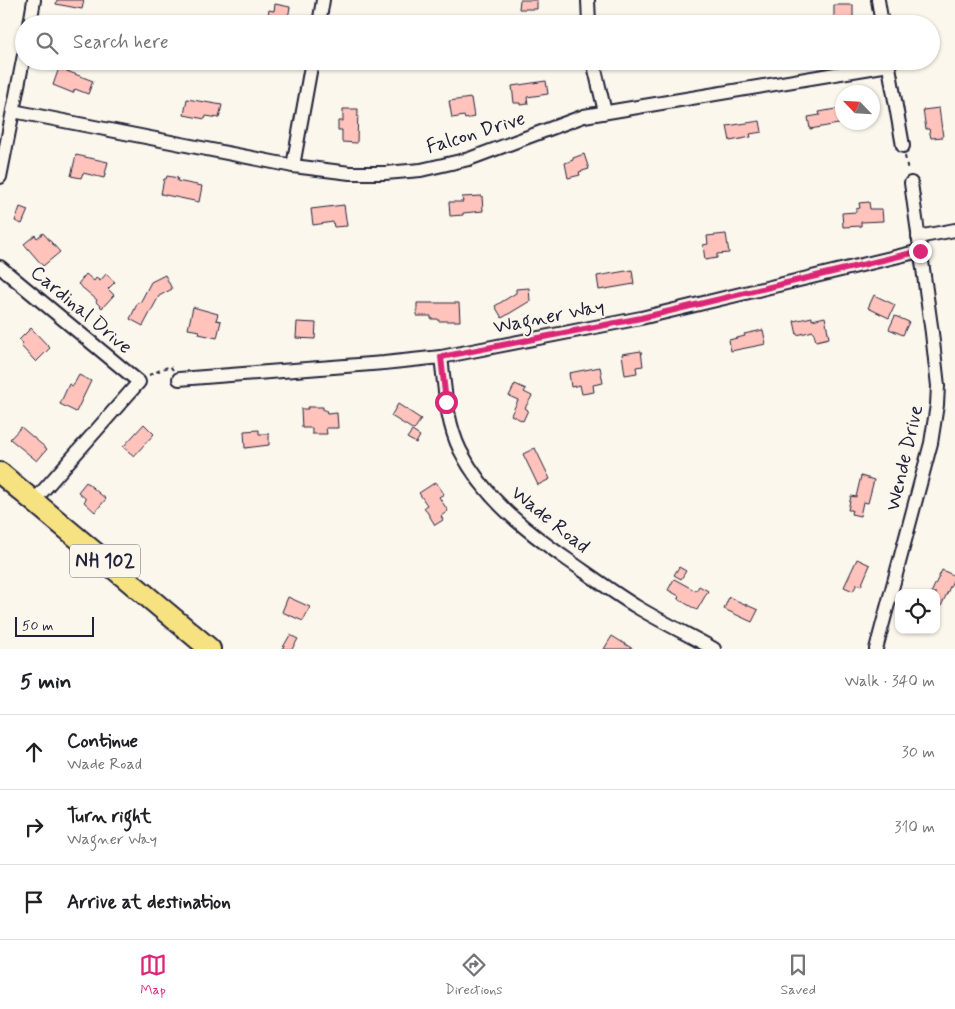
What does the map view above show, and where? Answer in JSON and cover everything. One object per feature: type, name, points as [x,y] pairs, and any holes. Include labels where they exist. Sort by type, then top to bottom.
[{"type":"main road","name":"NH 102","points":[[0,473],[210,649]]},
{"type":"street","points":[[32,15],[34,0]]},
{"type":"street","points":[[320,15],[323,0]]},
{"type":"street","points":[[588,0],[589,15]]},
{"type":"street","points":[[878,0],[880,15]]},
{"type":"street","points":[[0,177],[21,70]]},
{"type":"street","points":[[292,166],[310,70]]},
{"type":"street","points":[[595,70],[605,112]]},
{"type":"street","name":"Falcon Drive","points":[[13,112],[292,166],[362,174],[421,170],[469,160],[584,116],[848,70]]},
{"type":"street","points":[[889,70],[903,146]]},
{"type":"street","name":"Wende Drive","points":[[876,649],[931,443],[938,405],[934,350],[910,183]]},
{"type":"street","points":[[918,237],[955,230]]},
{"type":"street","name":"Wagner Way","points":[[179,379],[441,357],[641,318],[920,251]]},
{"type":"street","name":"Cardinal Drive","points":[[0,267],[138,382]]},
{"type":"street","name":"Wade Road","points":[[441,357],[446,402],[452,428],[458,443],[476,474],[500,506],[541,541],[638,608],[714,649]]},
{"type":"street","points":[[34,501],[138,382]]},
{"type":"path","points":[[903,146],[910,183]]},
{"type":"path","points":[[138,382],[156,371],[170,366],[179,379]]},
{"type":"building","points":[[57,0],[84,0],[82,9],[56,4]]},
{"type":"building","points":[[520,0],[537,0],[537,9],[519,9]]},
{"type":"building","points":[[275,4],[290,7],[289,15],[268,15],[269,10],[274,11]]},
{"type":"building","points":[[834,5],[853,5],[853,15],[834,15]]},
{"type":"building","points":[[58,70],[64,70],[93,81],[88,94],[75,89],[73,93],[53,85]]},
{"type":"building","points":[[546,81],[548,94],[527,97],[528,104],[520,105],[520,103],[514,103],[512,86]]},
{"type":"building","points":[[471,98],[474,117],[465,119],[464,116],[452,118],[449,101]]},
{"type":"building","points":[[187,99],[222,105],[219,118],[206,116],[205,119],[184,115]]},
{"type":"building","points":[[939,108],[943,137],[931,138],[929,129],[926,129],[923,110]]},
{"type":"building","points":[[343,109],[358,109],[357,143],[342,142],[342,130],[338,130],[338,121],[343,121]]},
{"type":"building","points":[[835,109],[835,125],[810,129],[808,117],[820,115],[819,112]]},
{"type":"building","points":[[760,121],[762,132],[750,134],[751,137],[730,141],[727,126]]},
{"type":"building","points":[[584,154],[589,169],[579,172],[580,175],[568,178],[565,163]]},
{"type":"building","points":[[76,155],[108,162],[104,178],[83,173],[81,178],[71,176]]},
{"type":"building","points":[[167,176],[178,178],[177,181],[202,186],[199,202],[161,194],[164,179]]},
{"type":"building","points":[[482,196],[483,211],[450,216],[449,202],[463,202],[462,197]]},
{"type":"building","points":[[869,202],[870,209],[882,209],[883,221],[861,222],[861,226],[843,227],[842,213],[856,212],[856,209],[860,208],[859,203]]},
{"type":"building","points":[[344,205],[347,226],[334,227],[333,222],[313,225],[311,209]]},
{"type":"building","points":[[20,207],[28,210],[22,224],[15,221]]},
{"type":"building","points":[[43,233],[60,252],[43,266],[24,244],[35,235],[37,238]]},
{"type":"building","points":[[726,234],[729,253],[717,254],[717,258],[705,260],[703,245],[708,244],[707,236]]},
{"type":"building","points":[[632,270],[634,284],[599,290],[597,276]]},
{"type":"building","points":[[86,274],[94,281],[96,278],[100,281],[106,274],[115,282],[108,289],[114,295],[102,308],[96,302],[97,300],[78,284]]},
{"type":"building","points":[[165,275],[172,289],[159,296],[143,326],[130,319],[151,282]]},
{"type":"building","points":[[529,288],[530,301],[502,318],[495,306],[516,293],[516,289]]},
{"type":"building","points":[[874,295],[895,305],[889,318],[868,308]]},
{"type":"building","points":[[417,303],[459,303],[460,321],[438,321],[438,319],[431,319],[431,316],[417,316]]},
{"type":"building","points":[[193,307],[218,314],[216,320],[221,321],[217,338],[199,334],[200,331],[188,329]]},
{"type":"building","points":[[895,316],[909,322],[903,335],[889,329]]},
{"type":"building","points":[[812,317],[812,320],[825,317],[829,338],[816,341],[813,331],[797,335],[794,321]]},
{"type":"building","points":[[297,322],[316,323],[315,339],[296,338]]},
{"type":"building","points":[[31,328],[50,348],[36,362],[21,346],[23,343],[19,340]]},
{"type":"building","points":[[763,330],[766,344],[731,351],[729,340],[745,336],[744,334]]},
{"type":"building","points":[[641,351],[643,366],[636,367],[637,373],[625,375],[622,354]]},
{"type":"building","points":[[600,367],[603,383],[593,385],[594,392],[582,394],[580,385],[571,387],[569,373]]},
{"type":"building","points":[[79,375],[91,381],[76,412],[60,404],[69,384],[73,386]]},
{"type":"building","points":[[515,384],[526,389],[524,392],[532,396],[525,408],[528,410],[523,421],[511,415],[518,400],[509,396]]},
{"type":"building","points":[[398,404],[421,419],[414,430],[391,416]]},
{"type":"building","points":[[307,407],[323,407],[327,414],[337,413],[338,428],[326,428],[327,434],[312,434],[312,428],[302,428],[301,409],[308,409]]},
{"type":"building","points":[[144,424],[154,434],[134,456],[123,447]]},
{"type":"building","points":[[21,427],[47,449],[37,461],[10,439]]},
{"type":"building","points":[[259,430],[259,434],[269,434],[269,445],[245,448],[244,431]]},
{"type":"building","points":[[412,431],[420,436],[416,443],[407,438]]},
{"type":"building","points":[[535,448],[550,479],[538,485],[523,454]]},
{"type":"building","points":[[861,476],[874,480],[868,503],[863,502],[860,516],[851,514],[852,510],[848,510],[851,496],[856,497]]},
{"type":"building","points":[[86,482],[106,499],[95,512],[84,502],[86,499],[78,492]]},
{"type":"building","points":[[436,482],[444,494],[439,497],[448,511],[441,516],[443,520],[435,525],[424,507],[427,505],[419,493]]},
{"type":"building","points":[[857,559],[870,565],[861,586],[857,584],[853,591],[844,587]]},
{"type":"building","points":[[679,567],[686,571],[681,579],[674,575]]},
{"type":"building","points":[[942,570],[955,576],[940,608],[940,589],[933,589]]},
{"type":"building","points":[[674,579],[696,591],[699,586],[708,591],[697,610],[678,599],[679,596],[668,590]]},
{"type":"building","points":[[288,597],[310,607],[303,621],[282,612]]},
{"type":"building","points":[[729,597],[758,610],[752,622],[724,609]]},
{"type":"building","points":[[290,635],[298,639],[292,649],[282,649]]},
{"type":"building","points":[[612,636],[633,649],[604,649]]},
{"type":"route","points":[[446,402],[441,357],[641,318],[920,251]]}]
